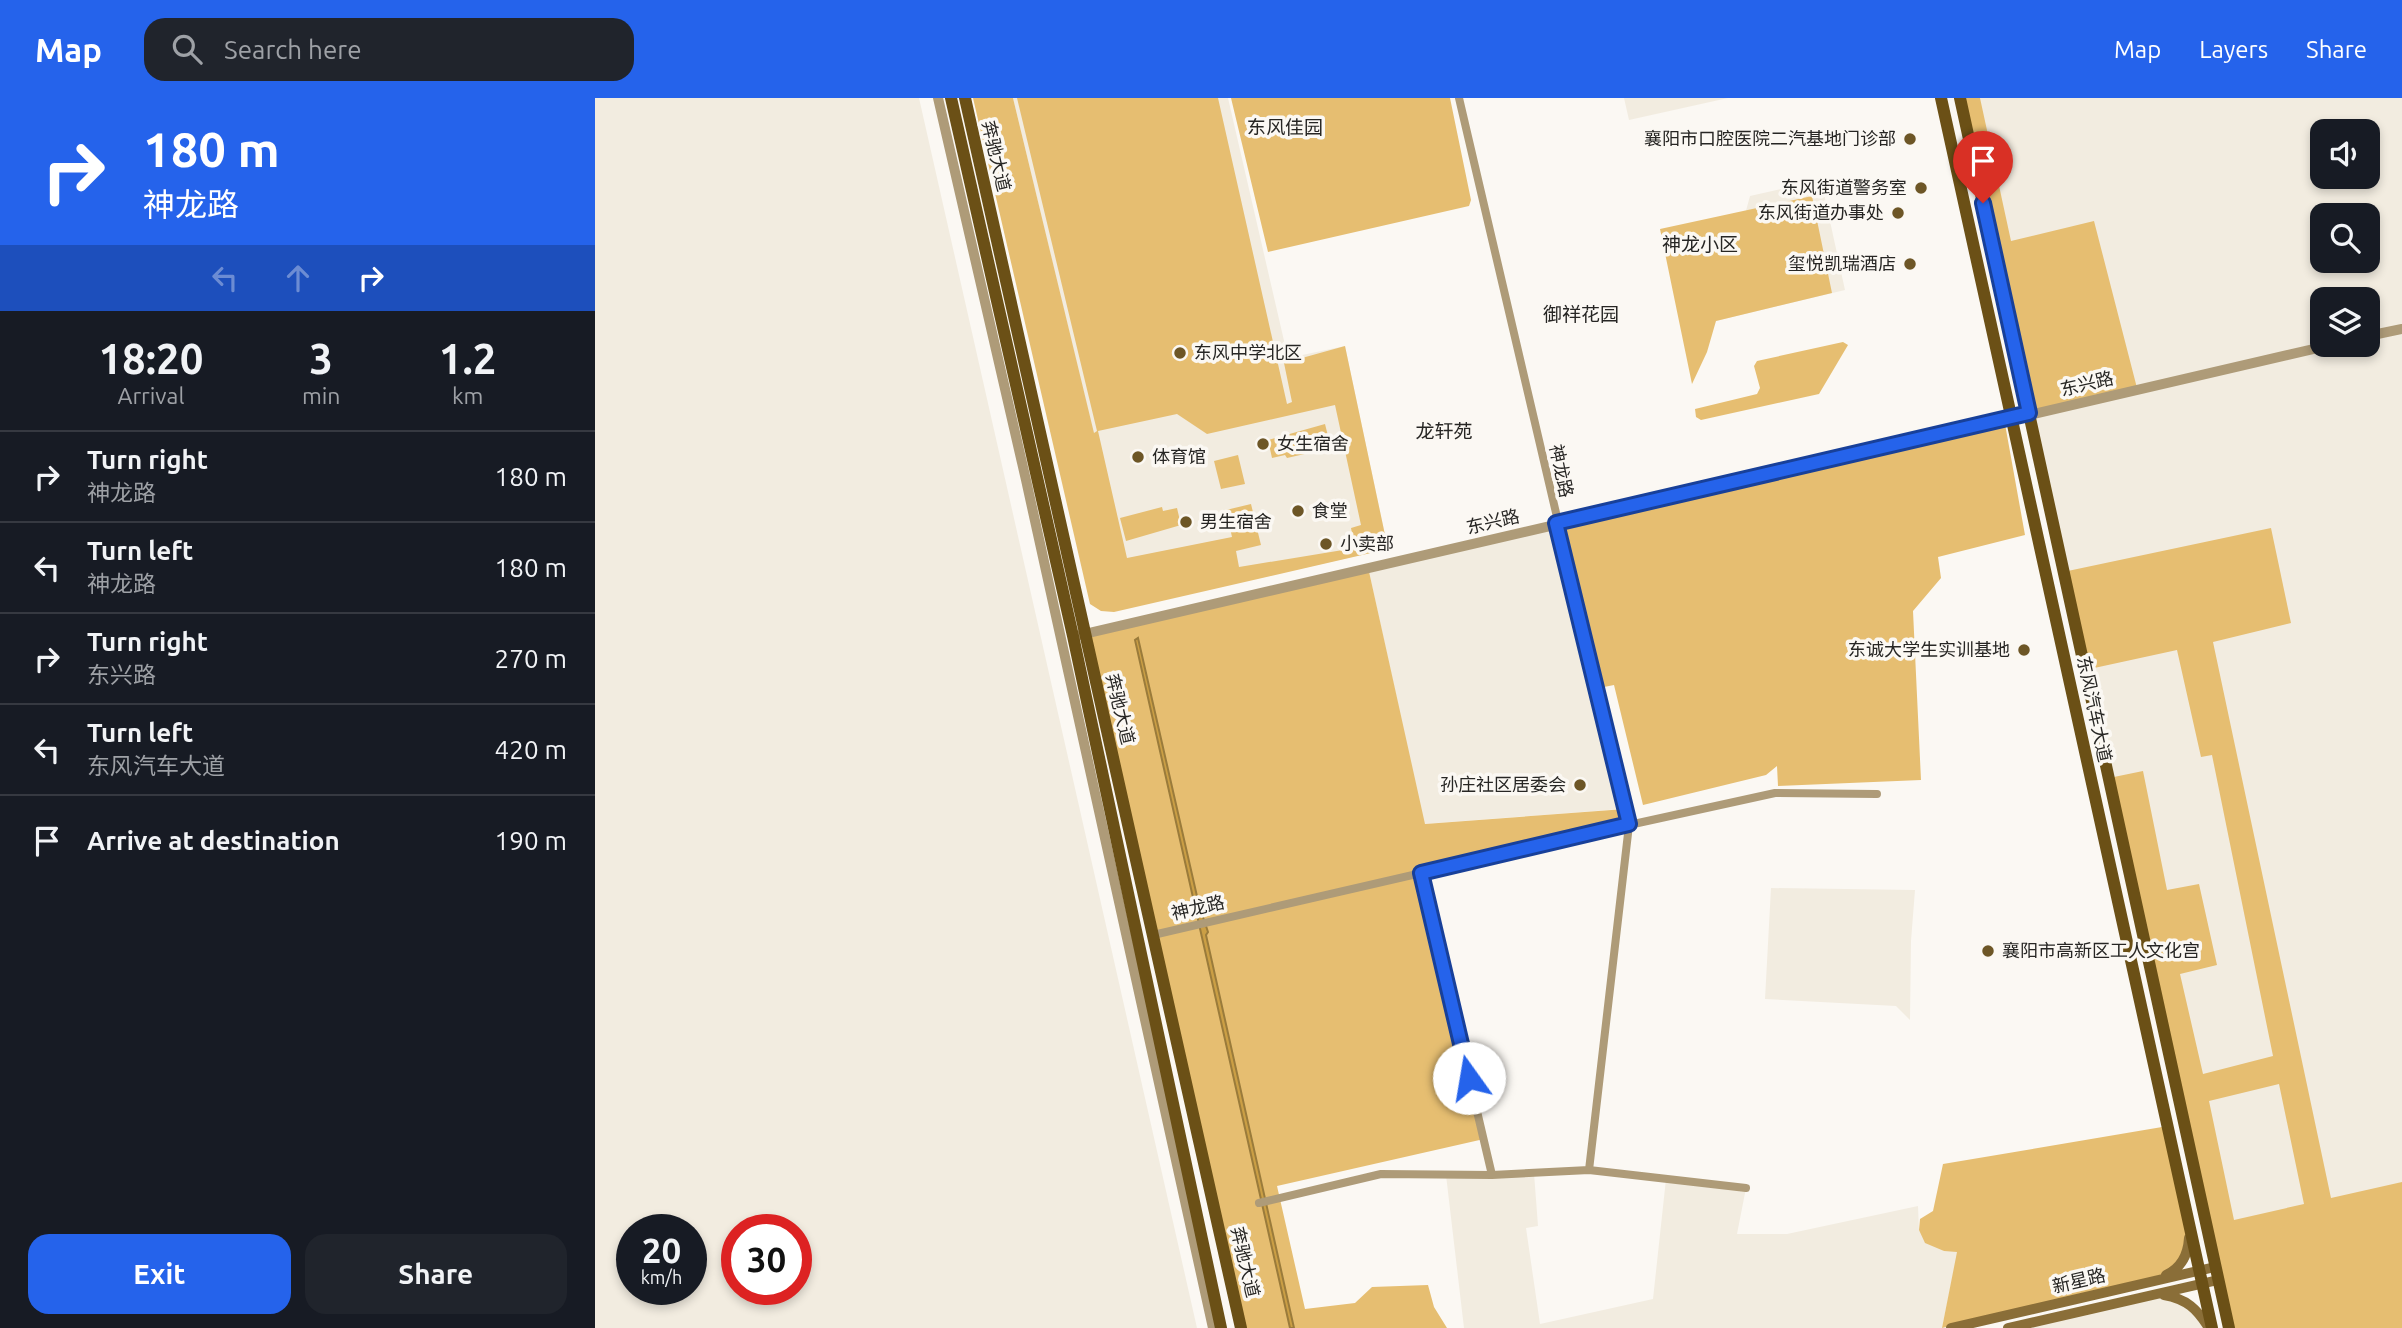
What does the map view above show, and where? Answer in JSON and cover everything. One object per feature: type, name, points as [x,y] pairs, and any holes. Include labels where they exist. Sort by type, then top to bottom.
[{"type":"main road","name":"奔驰大道","points":[[951,98],[1048,550],[1079,635],[1153,935],[1241,1328]]},
{"type":"main road","name":"奔驰大道","points":[[965,98],[1079,635],[1221,1328]]},
{"type":"main road","name":"东风汽车大道","points":[[1941,98],[2211,1328]]},
{"type":"main road","name":"东风汽车大道","points":[[1960,98],[2229,1328]]},
{"type":"main road","points":[[2155,1281],[2176,1270],[2189,1251],[2189,1225]]},
{"type":"main road","name":"新星路","points":[[1951,1328],[2155,1281],[2217,1274]]},
{"type":"main road","name":"新星路","points":[[2008,1328],[2158,1294],[2201,1277]]},
{"type":"main road","points":[[2158,1294],[2178,1298],[2196,1308],[2211,1328]]},
{"type":"street","points":[[938,98],[1048,550],[1213,1328]]},
{"type":"street","name":"神龙路","points":[[1153,935],[1629,824],[1556,523],[1532,407],[1459,98]]},
{"type":"street","points":[[2380,334],[2402,329]]},
{"type":"street","name":"东兴路","points":[[1079,635],[2310,350]]},
{"type":"street","points":[[1589,1170],[1629,824],[1775,793],[1877,794]]},
{"type":"street","points":[[1421,873],[1492,1175]]},
{"type":"street","points":[[1259,1203],[1381,1174],[1492,1175],[1589,1170],[1746,1188]]},
{"type":"shaded area","points":[[595,98],[919,98],[1197,1328],[595,1328]]},
{"type":"shaded area","name":"东风中学北区","points":[[973,98],[1013,98],[1094,433],[1097,431],[1017,98],[1218,98],[1287,404],[1292,402],[1284,363],[1345,346],[1388,549],[1114,612],[1101,611],[1090,604]],"holes":[[[1335,405],[1361,525],[1351,528],[1355,548],[1239,567],[1236,551],[1261,545],[1251,504],[1226,510],[1232,537],[1127,558],[1098,431],[1177,414],[1207,434]]]},
{"type":"shaded area","name":"东风中学北区","points":[[1013,98],[1228,98],[1288,358],[1345,346],[1388,549],[1135,606]]},
{"type":"shaded area","points":[[1231,98],[1450,98],[1471,200],[1469,206],[1268,252]]},
{"type":"shaded area","points":[[1624,98],[1728,98],[1629,120]]},
{"type":"shaded area","points":[[1960,98],[2402,98],[2402,1328],[2229,1328]]},
{"type":"shaded area","points":[[1960,98],[1980,98],[2011,241],[2094,221],[2137,388],[2029,413]]},
{"type":"shaded area","points":[[1821,180],[1845,290],[1716,321],[1750,196]]},
{"type":"shaded area","points":[[1812,196],[1832,293],[1716,321],[1707,352],[1692,384],[1660,229]]},
{"type":"shaded area","points":[[1843,342],[1848,345],[1819,394],[1701,420],[1696,417],[1695,409],[1757,394],[1760,388],[1754,366],[1757,361]]},
{"type":"shaded area","points":[[1325,424],[1331,448],[1287,458],[1285,455],[1272,458],[1268,440]]},
{"type":"shaded area","points":[[2005,424],[2025,535],[1938,557],[1941,578],[1913,611],[1921,780],[1778,786],[1777,766],[1766,775],[1643,805],[1614,685],[1604,687],[1565,529]]},
{"type":"shaded area","points":[[1238,455],[1245,484],[1221,489],[1214,461]]},
{"type":"shaded area","points":[[1162,507],[1163,511],[1177,508],[1181,525],[1126,541],[1120,518]]},
{"type":"shaded area","points":[[1556,523],[1621,809],[1424,824],[1368,567]]},
{"type":"shaded area","points":[[2271,528],[2291,623],[2213,642],[2331,1198],[2402,1182],[2402,1328],[2229,1328],[2109,778],[2143,771],[2167,890],[2199,884],[2217,965],[2180,974],[2203,1074],[2273,1056],[2212,755],[2201,757],[2177,650],[2085,670],[2063,572]],"holes":[[[2279,1084],[2304,1204],[2234,1220],[2209,1101]]]},
{"type":"shaded area","points":[[1368,567],[1425,824],[1625,809],[1629,825],[1421,873],[1484,1139],[1277,1186],[1305,1309],[1355,1303],[1372,1287],[1428,1285],[1434,1307],[1447,1328],[1241,1328],[1085,633]]},
{"type":"shaded area","points":[[1138,638],[1199,905],[1208,932],[1206,935],[1294,1328],[1290,1328],[1135,640]]},
{"type":"shaded area","points":[[1771,888],[1915,890],[1910,1020],[1896,1006],[1765,999]]},
{"type":"shaded area","points":[[2168,1126],[2189,1251],[2155,1281],[1942,1328],[1957,1252],[1944,1251],[1925,1243],[1919,1230],[1920,1219],[1933,1211],[1943,1164]]},
{"type":"shaded area","points":[[1534,1173],[1538,1226],[1526,1228],[1540,1324],[1653,1299],[1666,1179],[1746,1188],[1737,1234],[1787,1234],[1918,1206],[1919,1230],[1944,1251],[1958,1251],[1942,1328],[1464,1328],[1446,1175]]},
{"type":"shaded area","points":[[2158,1294],[2178,1298],[2209,1328],[2008,1328]]},
{"type":"place","name":"襄阳市口腔医院二汽基地门诊部","points":[[1910,139]]},
{"type":"place","name":"东风街道警务室","points":[[1921,188]]},
{"type":"place","name":"东风街道办事处","points":[[1898,213]]},
{"type":"place","name":"玺悦凯瑞酒店","points":[[1910,264]]},
{"type":"place","name":"东风中学北区","points":[[1180,353]]},
{"type":"place","name":"女生宿舍","points":[[1263,444]]},
{"type":"place","name":"体育馆","points":[[1138,457]]},
{"type":"place","name":"食堂","points":[[1298,511]]},
{"type":"place","name":"男生宿舍","points":[[1186,522]]},
{"type":"place","name":"小卖部","points":[[1326,544]]},
{"type":"place","name":"东诚大学生实训基地","points":[[2024,650]]},
{"type":"place","name":"孙庄社区居委会","points":[[1580,785]]},
{"type":"place","name":"襄阳市高新区工人文化宫","points":[[1988,951]]},
{"type":"district","name":"东风佳园","points":[[1285,127]]},
{"type":"district","name":"神龙小区","points":[[1700,244]]},
{"type":"district","name":"御祥花园","points":[[1581,314]]},
{"type":"district","name":"龙轩苑","points":[[1444,431]]},
{"type":"route","points":[[1469,1078],[1421,873],[1629,824],[1556,523],[2029,413],[1983,203]]}]
